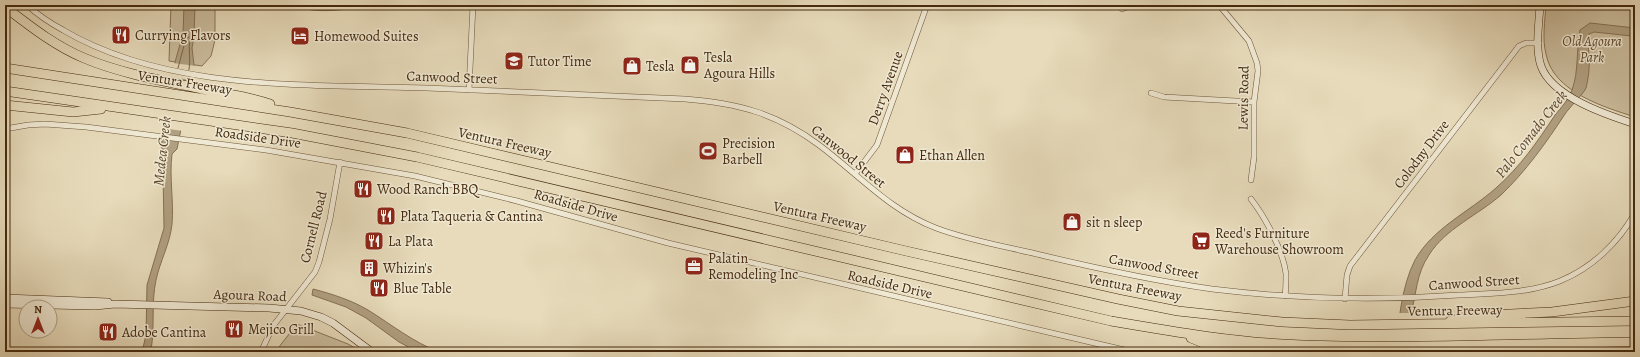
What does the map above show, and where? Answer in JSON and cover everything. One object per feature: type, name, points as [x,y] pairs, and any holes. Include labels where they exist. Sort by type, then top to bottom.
[{"type":"highway","points":[[5,7],[40,34],[84,58],[126,72],[166,80],[201,94]]},
{"type":"highway","name":"Ventura Freeway","points":[[5,68],[164,93],[201,94],[407,133],[1118,300],[1178,310],[1282,322],[1435,325],[1635,321]]},
{"type":"highway","points":[[5,91],[299,134],[417,157],[1112,321],[1180,333],[1302,345],[1409,346],[1635,342]]},
{"type":"highway","points":[[5,97],[45,97]]},
{"type":"highway","points":[[5,106],[73,112],[114,107]]},
{"type":"highway","points":[[1435,325],[1469,316],[1552,312],[1635,301]]},
{"type":"highway","points":[[1180,333],[1208,345],[1287,352]]},
{"type":"main road","points":[[1540,5],[1539,43],[1541,66],[1545,73],[1555,84],[1578,102],[1635,124]]},
{"type":"main road","name":"Agoura Road","points":[[5,298],[95,301],[115,304],[286,309],[300,311],[321,317],[346,332],[372,352]]},
{"type":"main road","name":"Agoura Road","points":[[5,304],[95,306],[115,304]]},
{"type":"street","name":"Canwood Street","points":[[27,5],[40,16],[85,42],[117,56],[141,64],[195,74],[274,82],[685,99],[733,104],[764,114],[795,129],[820,146],[892,205],[924,223],[948,232],[1102,269],[1154,280],[1212,289],[1285,296],[1345,299],[1419,298],[1516,293],[1562,280],[1587,266],[1608,250],[1627,228],[1635,213]]},
{"type":"street","points":[[469,90],[472,5]]},
{"type":"street","name":"Derry Avenue","points":[[855,174],[877,145],[927,5]]},
{"type":"street","points":[[1122,9],[1132,5]]},
{"type":"street","name":"Lewis Road","points":[[1219,5],[1249,41],[1258,71],[1254,102],[1254,157],[1251,180]]},
{"type":"street","name":"Colodny Drive","points":[[1345,299],[1347,275],[1350,266],[1519,46],[1526,43],[1539,43]]},
{"type":"street","points":[[1151,93],[1164,97],[1254,102]]},
{"type":"street","name":"Roadside Drive","points":[[5,129],[45,124],[86,127],[259,149],[415,176],[517,200],[676,245],[1133,352]]},
{"type":"street","name":"Cornell Road","points":[[261,352],[273,326],[314,272],[319,262],[330,219],[340,162]]},
{"type":"street","points":[[1251,199],[1263,215],[1283,262],[1286,273],[1285,296]]},
{"type":"green space","points":[[171,5],[215,5],[215,40],[211,56],[202,66],[169,61]]},
{"type":"green space","points":[[293,5],[359,5],[358,8],[326,11],[309,10]]},
{"type":"green space","name":"Old Agoura Park","points":[[1546,5],[1635,5],[1635,117],[1595,103],[1569,88],[1558,78],[1551,67],[1546,54],[1544,42]]},
{"type":"green space","points":[[297,324],[348,344],[362,352],[275,352]]},
{"type":"water","points":[[184,5],[195,5],[194,37],[192,48],[194,65],[177,149],[172,154],[172,224],[155,289],[151,350],[150,352],[142,352],[146,335],[147,285],[164,228],[163,172],[165,153],[161,147],[175,62],[183,34]]},
{"type":"water","points":[[1590,23],[1635,28],[1635,35],[1632,36],[1594,32],[1589,34],[1589,69],[1585,90],[1565,114],[1535,156],[1510,186],[1492,202],[1444,237],[1429,255],[1419,276],[1410,318],[1395,352],[1399,317],[1404,293],[1410,270],[1415,260],[1431,239],[1441,229],[1486,197],[1521,163],[1571,93],[1577,68],[1580,30]]},
{"type":"water","points":[[313,289],[362,306],[411,338],[439,352],[418,352],[399,342],[366,318],[346,307],[312,295]]},
{"type":"pier","points":[[173,63],[196,66],[193,80],[170,77]]},
{"type":"pier","points":[[170,78],[193,83],[183,131],[162,128]]},
{"type":"pier","points":[[1399,313],[1413,313],[1406,352],[1393,352]]},
{"type":"place","name":"Currying Flavors","points":[[121,35]]},
{"type":"place","name":"Homewood Suites","points":[[300,36]]},
{"type":"place","name":"Tutor Time","points":[[514,61]]},
{"type":"place","name":"Tesla Agoura Hills","points":[[690,65]]},
{"type":"place","name":"Tesla","points":[[632,66]]},
{"type":"place","name":"Precision Barbell","points":[[708,151]]},
{"type":"place","name":"Ethan Allen","points":[[905,155]]},
{"type":"place","name":"Wood Ranch BBQ","points":[[363,189]]},
{"type":"place","name":"Plata Taqueria & Cantina","points":[[386,216]]},
{"type":"place","name":"sit n sleep","points":[[1072,222]]},
{"type":"place","name":"La Plata","points":[[374,241]]},
{"type":"place","name":"Reed's Furniture Warehouse Showroom","points":[[1201,241]]},
{"type":"place","name":"Palatin Remodeling Inc","points":[[694,266]]},
{"type":"place","name":"Whizin's","points":[[369,268]]},
{"type":"place","name":"Blue Table","points":[[379,288]]},
{"type":"place","name":"Mejico Grill","points":[[234,329]]},
{"type":"place","name":"Adobe Cantina","points":[[108,332]]},
{"type":"water label","name":"Palo Comado Creek","points":[[1531,134]]},
{"type":"water label","name":"Medea Creek","points":[[162,151]]}]
